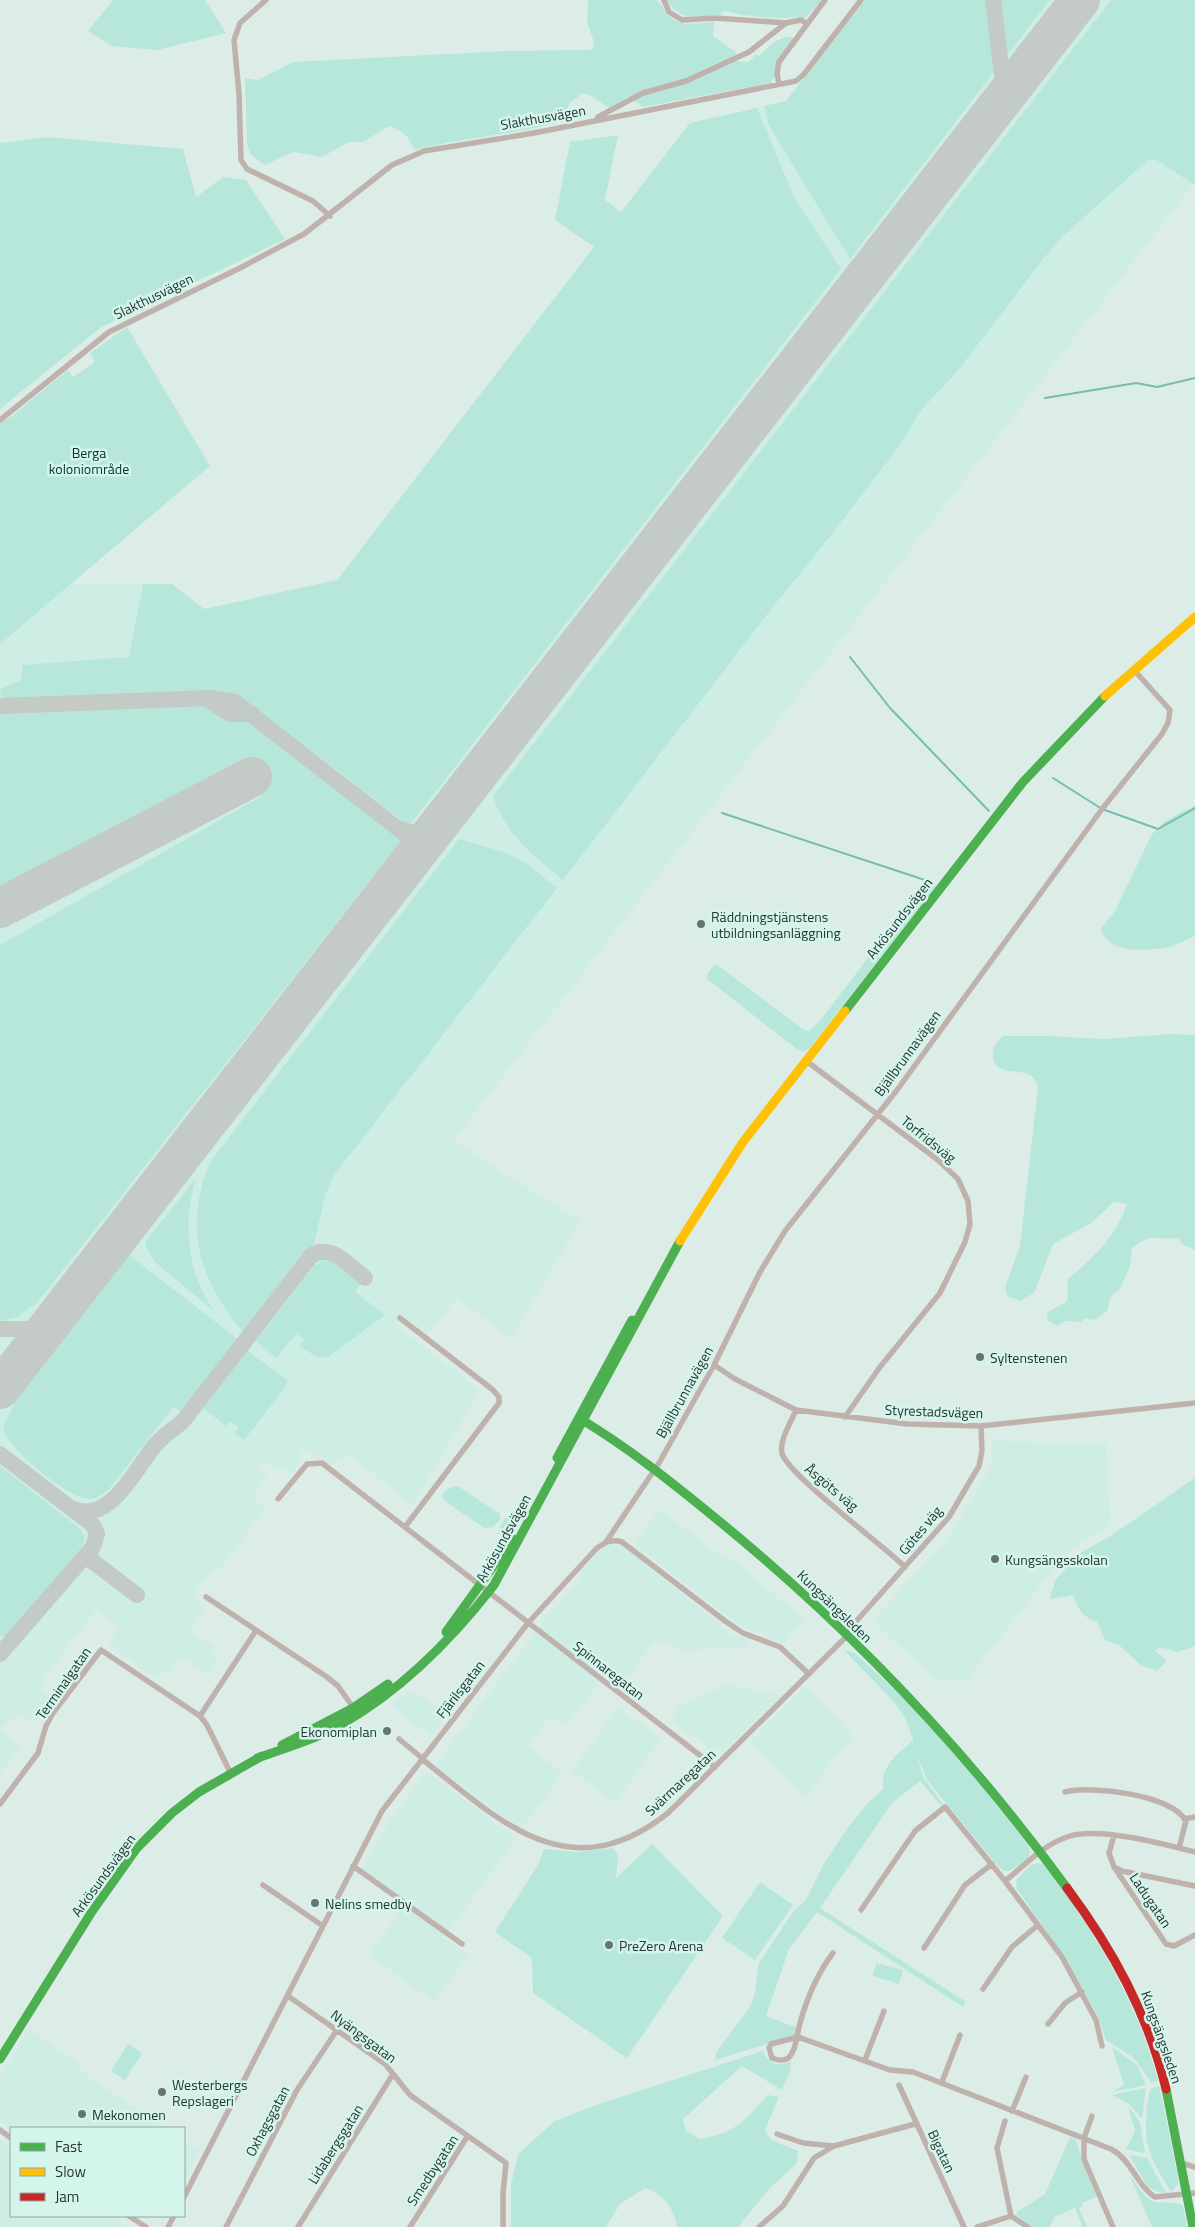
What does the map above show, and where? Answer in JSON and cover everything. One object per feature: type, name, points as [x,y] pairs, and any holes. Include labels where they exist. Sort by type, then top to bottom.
[{"type":"main road","name":"Arkösundsvägen","points":[[0,2059],[114,1878],[138,1848],[187,1801],[230,1772],[257,1758],[318,1736],[356,1711],[437,1649],[465,1620],[485,1589],[689,1224],[730,1160],[805,1060],[1023,782],[1075,726],[1138,674],[1195,617]]},
{"type":"main road","name":"Kungsängsleden","points":[[580,1419],[655,1470],[760,1554],[847,1636],[937,1727],[1040,1852],[1087,1915],[1132,1990],[1160,2068],[1181,2163],[1191,2194],[1193,2227]]},
{"type":"main road","name":"Arkösundsvägen","points":[[0,2051],[24,2019]]},
{"type":"street","points":[[266,0],[240,23],[234,40],[239,94],[241,160],[247,170],[305,196],[330,216]]},
{"type":"street","points":[[664,0],[669,12],[682,20],[715,18],[786,23]]},
{"type":"street","points":[[778,84],[779,62],[800,35],[806,23],[825,0]]},
{"type":"street","name":"Slakthusvägen","points":[[0,420],[109,332],[240,268],[304,234],[330,216],[392,165],[424,151],[596,121],[796,81],[804,74],[861,0]]},
{"type":"street","points":[[596,121],[598,117],[643,93],[686,81],[750,52],[786,23],[795,20],[806,23]]},
{"type":"street","name":"Bjällbrunnavägen","points":[[655,1470],[714,1365],[774,1247],[798,1212],[877,1114],[1102,809],[1162,734],[1168,723],[1170,710],[1138,674]]},
{"type":"street","name":"Torfridsväg","points":[[805,1060],[938,1160],[958,1179],[968,1201],[970,1224],[954,1268],[940,1293],[880,1367],[845,1417]]},
{"type":"street","points":[[400,1318],[493,1390],[499,1397],[499,1403],[405,1527]]},
{"type":"street","name":"Styrestadsvägen","points":[[714,1365],[734,1379],[796,1410],[908,1424],[981,1426],[1195,1403]]},
{"type":"street","name":"Åsgöts väg","points":[[796,1410],[782,1445],[784,1460],[803,1480],[905,1567]]},
{"type":"street","name":"Götes väg","points":[[847,1636],[852,1626],[949,1517],[975,1475],[981,1460],[981,1426]]},
{"type":"street","points":[[278,1499],[307,1464],[322,1463],[485,1589]]},
{"type":"street","name":"Fjärilsgatan","points":[[185,2195],[288,1996],[352,1866],[382,1811],[528,1623],[596,1549],[606,1542],[655,1470]]},
{"type":"street","points":[[606,1542],[614,1540],[622,1542],[725,1621],[743,1632],[780,1647],[809,1674]]},
{"type":"street","name":"Spinnaregatan","points":[[485,1589],[715,1767]]},
{"type":"street","points":[[206,1597],[255,1632],[338,1686],[356,1711]]},
{"type":"street","points":[[200,1716],[255,1632]]},
{"type":"street","name":"Svärmaregatan","points":[[399,1739],[422,1759],[524,1835],[544,1843],[573,1848],[599,1847],[623,1841],[648,1829],[668,1813],[847,1636]]},
{"type":"street","name":"Terminalgatan","points":[[0,1804],[38,1753],[46,1726],[53,1713],[101,1650],[200,1716],[207,1725],[230,1772]]},
{"type":"street","points":[[1065,1792],[1079,1788],[1130,1794],[1173,1809],[1182,1814],[1184,1819],[1179,1848]]},
{"type":"street","points":[[861,1910],[915,1831],[945,1807],[992,1864],[1062,1957],[1096,2020],[1102,2046]]},
{"type":"street","points":[[1184,1819],[1195,1817]]},
{"type":"street","points":[[1005,1881],[1040,1852],[1069,1836],[1094,1833],[1114,1835],[1195,1852]]},
{"type":"street","name":"Ladugatan","points":[[1114,1835],[1109,1853],[1114,1867],[1166,1944],[1174,1946],[1195,1935]]},
{"type":"street","points":[[924,1948],[966,1885],[992,1864]]},
{"type":"street","points":[[352,1866],[462,1944]]},
{"type":"street","name":"Ladugatan","points":[[1114,1867],[1195,1886]]},
{"type":"street","points":[[263,1886],[322,1926]]},
{"type":"street","points":[[983,1989],[1012,1947],[1038,1925]]},
{"type":"street","points":[[833,1953],[818,1974],[798,2036],[790,2057],[786,2060],[772,2058],[769,2048],[771,2044],[798,2036],[890,2070],[913,2072],[1120,2153],[1129,2163],[1145,2188],[1155,2198],[1191,2194]]},
{"type":"street","points":[[1048,2024],[1065,2003],[1082,1992]]},
{"type":"street","name":"Nyängsgatan","points":[[288,1996],[385,2064],[410,2095],[467,2137]]},
{"type":"street","points":[[865,2060],[884,2011]]},
{"type":"street","name":"Oxhagsgatan","points":[[226,2227],[297,2090],[337,2030]]},
{"type":"street","points":[[942,2082],[960,2035]]},
{"type":"street","name":"Lidabergsgatan","points":[[298,2227],[392,2074]]},
{"type":"street","points":[[1012,2111],[1026,2077]]},
{"type":"street","name":"Bigatan","points":[[899,2085],[915,2124],[964,2227]]},
{"type":"street","points":[[1092,2116],[1084,2138],[1084,2159],[1113,2227]]},
{"type":"street","points":[[1005,2121],[997,2148],[1011,2216],[1028,2227]]},
{"type":"street","points":[[759,2227],[783,2206],[814,2158],[834,2146],[915,2124]]},
{"type":"street","points":[[778,2134],[803,2143],[834,2146]]},
{"type":"street","name":"Smedbygatan","points":[[410,2227],[467,2137],[471,2137],[506,2162],[507,2169],[503,2192],[504,2227]]},
{"type":"street","points":[[1181,2163],[1195,2167]]},
{"type":"street","points":[[977,2227],[1011,2216]]},
{"type":"street","points":[[131,2217],[146,2227]]},
{"type":"shaded area","points":[[865,0],[1195,0],[1195,182],[453,1141],[580,1221],[511,1339],[457,1298],[428,1335],[403,1315],[396,1325],[480,1390],[413,1505],[350,1456],[332,1465],[304,1448],[301,1453],[302,1458],[291,1475],[287,1467],[284,1471],[282,1469],[286,1463],[279,1472],[263,1462],[259,1470],[267,1476],[253,1495],[266,1508],[220,1568],[218,1567],[203,1581],[192,1596],[206,1606],[190,1630],[215,1647],[212,1655],[217,1659],[207,1673],[180,1656],[169,1672],[164,1669],[157,1679],[110,1645],[109,1643],[120,1627],[96,1610],[45,1677],[41,1687],[55,1701],[53,1705],[33,1724],[19,1713],[0,1730],[0,644],[69,584],[172,584],[204,610],[338,580],[690,123],[786,101]]},
{"type":"shaded area","name":"Kungsängsskolan","points":[[992,1441],[1106,1443],[1111,1524],[1068,1551],[966,1681],[938,1681],[872,1621],[947,1540],[991,1467]]},
{"type":"shaded area","points":[[660,1509],[714,1551],[733,1559],[804,1620],[784,1643],[739,1625],[634,1544]]},
{"type":"shaded area","points":[[611,1544],[623,1546],[733,1635],[750,1639],[744,1648],[681,1650],[656,1640],[624,1681],[608,1670],[566,1726],[550,1716],[528,1746],[563,1773],[521,1830],[435,1765],[547,1617],[582,1578],[578,1574],[603,1547]]},
{"type":"shaded area","points":[[727,1685],[781,1696],[725,1751],[712,1751],[671,1720],[680,1705]]},
{"type":"shaded area","points":[[805,1687],[855,1738],[833,1760],[805,1798],[750,1742]]},
{"type":"shaded area","points":[[412,1689],[446,1716],[431,1736],[391,1706]]},
{"type":"shaded area","points":[[618,1707],[661,1739],[615,1802],[572,1771]]},
{"type":"shaded area","points":[[0,1730],[21,1745],[0,1774]]},
{"type":"shaded area","points":[[426,1771],[516,1839],[444,1937],[468,1954],[434,2002],[369,1955],[406,1902],[362,1871],[388,1823]]},
{"type":"shaded area","points":[[29,2029],[75,2060],[82,2072],[163,2127],[10,2128],[0,2121],[0,2076]]},
{"type":"shaded area","points":[[0,2139],[10,2145],[10,2217],[112,2217],[127,2227],[0,2227]]},
{"type":"shaded area","points":[[185,2143],[199,2152],[185,2180]]},
{"type":"green space","points":[[113,0],[205,0],[226,33],[157,50],[112,46],[88,31]]},
{"type":"green space","points":[[588,0],[655,0],[661,4],[668,15],[678,22],[690,24],[714,22],[713,36],[736,52],[737,61],[749,62],[756,54],[759,56],[774,42],[782,38],[792,37],[794,40],[780,57],[776,66],[775,77],[770,83],[643,107],[628,97],[610,108],[583,93],[571,102],[556,123],[414,150],[405,135],[389,126],[363,142],[349,142],[322,157],[293,152],[265,165],[250,154],[247,143],[245,78],[258,80],[293,62],[506,51],[593,49],[594,42],[587,22]]},
{"type":"green space","points":[[666,0],[822,0],[804,19],[797,17],[754,16],[724,11],[720,15],[696,17],[678,12]]},
{"type":"green space","points":[[865,0],[987,0],[994,72],[850,259],[768,123],[764,106],[786,101]]},
{"type":"green space","points":[[1000,0],[1050,0],[1006,56]]},
{"type":"green space","points":[[1111,0],[1195,0],[1195,182],[1193,184],[1155,159],[1148,160],[1062,237],[956,373],[922,409],[895,452],[779,599],[563,880],[531,853],[513,833],[498,810],[493,796]]},
{"type":"green space","points":[[757,108],[794,197],[841,269],[409,826],[300,742],[234,695],[17,699],[2,702],[0,689],[21,680],[23,665],[129,657],[143,584],[172,584],[204,609],[337,580],[594,247],[555,220],[570,142],[618,135],[605,200],[621,212],[690,123]]},
{"type":"green space","points":[[47,137],[183,149],[196,197],[223,177],[246,180],[285,239],[100,328],[0,409],[0,143]]},
{"type":"green space","name":"Berga koloniområde","points":[[127,327],[210,466],[0,644],[0,422],[11,417],[68,370],[73,377],[95,362],[90,353]]},
{"type":"green space","points":[[207,706],[225,717],[253,721],[314,764],[404,837],[37,1303],[17,1317],[0,1321],[0,945],[262,796],[245,763],[0,891],[0,711]]},
{"type":"green space","points":[[1195,805],[1195,936],[1172,946],[1150,950],[1129,949],[1111,943],[1104,937],[1101,928],[1115,911],[1152,834],[1164,822]]},
{"type":"green space","points":[[459,839],[504,852],[523,861],[557,888],[334,1175],[326,1193],[311,1256],[307,1254],[244,1333],[216,1293],[206,1273],[200,1252],[197,1231],[198,1209],[202,1186],[210,1162]]},
{"type":"green space","points":[[928,882],[936,886],[809,1049],[804,1052],[798,1050],[707,979],[708,972],[716,964],[804,1030],[809,1031],[820,1021],[924,884]]},
{"type":"green space","points":[[1172,1034],[1195,1035],[1195,1250],[1182,1244],[1179,1238],[1151,1238],[1140,1243],[1132,1248],[1130,1267],[1119,1290],[1111,1296],[1107,1311],[1094,1320],[1085,1318],[1081,1322],[1065,1321],[1057,1326],[1047,1320],[1048,1312],[1066,1302],[1068,1297],[1067,1280],[1094,1256],[1110,1237],[1123,1216],[1127,1204],[1114,1202],[1091,1223],[1053,1244],[1034,1293],[1021,1301],[1007,1296],[1005,1288],[1020,1246],[1038,1088],[1032,1076],[1025,1073],[1003,1070],[998,1067],[993,1057],[994,1048],[1003,1036],[1104,1039]]},
{"type":"green space","points":[[196,1178],[189,1212],[190,1247],[198,1280],[214,1311],[156,1263],[146,1247],[146,1241]]},
{"type":"green space","points":[[129,1255],[239,1340],[182,1412],[173,1407],[109,1489],[97,1497],[89,1499],[67,1490],[40,1471],[16,1449],[3,1429],[14,1403]]},
{"type":"green space","points":[[324,1260],[339,1263],[363,1281],[355,1292],[385,1315],[327,1358],[322,1356],[320,1358],[299,1347],[305,1339],[296,1334],[276,1358],[256,1341],[315,1265]]},
{"type":"green space","points":[[248,1351],[287,1380],[287,1385],[244,1440],[235,1433],[239,1428],[231,1421],[226,1426],[203,1408]]},
{"type":"green space","points":[[0,1466],[79,1528],[85,1537],[82,1547],[64,1573],[7,1637],[0,1636]]},
{"type":"green space","points":[[1195,1478],[1195,1646],[1178,1652],[1159,1647],[1155,1651],[1167,1661],[1157,1671],[1141,1665],[1120,1646],[1105,1640],[1097,1622],[1088,1618],[1082,1612],[1073,1595],[1050,1599],[1055,1581],[1078,1554],[1109,1537]]},
{"type":"green space","points":[[458,1486],[500,1514],[500,1520],[493,1527],[486,1529],[446,1502],[441,1496],[448,1488]]},
{"type":"green space","points":[[505,1518],[510,1518],[513,1521],[508,1534],[497,1534]]},
{"type":"green space","points":[[843,1649],[856,1654],[919,1713],[1027,1840],[1030,1851],[1028,1858],[1010,1871],[1004,1871],[998,1866],[927,1780],[915,1751],[905,1718],[895,1703]]},
{"type":"green space","points":[[912,1741],[923,1777],[945,1807],[943,1808],[920,1781],[892,1803],[820,1908],[966,2002],[963,2007],[817,1912],[789,1949],[766,2016],[795,2027],[799,2025],[798,2037],[777,2041],[715,2060],[717,2051],[750,2007],[754,1997],[759,1963],[793,1912],[805,1901],[825,1862],[847,1829],[867,1804],[883,1789],[884,1773],[887,1767],[895,1756]]},
{"type":"green space","name":"PreZero Arena","points":[[652,1844],[723,1916],[627,2058],[533,1993],[532,1958],[495,1932],[538,1865],[544,1849],[577,1852],[613,1848],[618,1856],[616,1878]]},
{"type":"green space","points":[[1043,1864],[1052,1874],[1101,1948],[1115,1973],[1139,2025],[1158,2081],[1151,2082],[1134,2058],[1106,2040],[1098,2016],[1062,1953],[1016,1888],[1017,1879],[1031,1865]]},
{"type":"green space","points":[[760,1882],[793,1905],[755,1960],[722,1938]]},
{"type":"green space","points":[[876,1963],[903,1970],[899,1984],[873,1976]]},
{"type":"green space","points":[[128,2044],[142,2053],[125,2080],[111,2071]]},
{"type":"green space","points":[[1112,2047],[1137,2065],[1146,2085],[1112,2092],[1124,2085]]},
{"type":"green space","points":[[763,2051],[774,2064],[791,2061],[790,2071],[782,2090],[742,2066],[683,2119],[686,2131],[700,2139],[723,2133],[739,2124],[768,2095],[779,2097],[765,2130],[771,2140],[798,2151],[797,2163],[769,2189],[738,2227],[677,2227],[676,2220],[667,2202],[651,2190],[645,2188],[620,2204],[606,2227],[511,2227],[511,2185],[518,2154],[555,2121],[602,2103]]},
{"type":"green space","points":[[1159,2086],[1178,2177],[1178,2184],[1171,2192],[1151,2155],[1146,2135],[1149,2093],[1152,2088]]},
{"type":"green space","points":[[1146,2088],[1142,2119],[1129,2104],[1112,2095]]},
{"type":"green space","points":[[1128,2106],[1140,2122],[1145,2152],[1143,2153],[1126,2149],[1135,2131]]},
{"type":"green space","points":[[1070,2137],[1076,2140],[1097,2197],[1082,2203],[1083,2206],[1079,2208],[1087,2227],[1083,2227],[1075,2208],[1054,2217],[1050,2227],[1033,2227],[1016,2215],[1017,2212],[1045,2194]]},
{"type":"green space","points":[[1129,2155],[1147,2158],[1166,2193],[1158,2192],[1147,2186]]},
{"type":"green space","points":[[1129,2174],[1149,2199],[1183,2206],[1187,2227],[1152,2227]]},
{"type":"waterway","points":[[1045,398],[1136,383],[1157,387],[1195,378]]},
{"type":"waterway","points":[[850,657],[890,708],[989,811]]},
{"type":"waterway","points":[[1053,778],[1102,809],[1158,829],[1195,808]]},
{"type":"waterway","points":[[722,813],[934,883]]},
{"type":"taxiway","points":[[993,0],[1003,84],[995,109]]},
{"type":"taxiway","points":[[206,698],[230,714],[252,714]]},
{"type":"taxiway","points":[[0,706],[211,698],[235,702],[405,834],[409,841],[409,856],[403,869],[389,888]]},
{"type":"taxiway","points":[[401,829],[410,832],[419,832],[427,829],[441,819],[459,798]]},
{"type":"taxiway","points":[[71,1508],[85,1512],[97,1510],[109,1503],[120,1492],[156,1444],[183,1421],[311,1256],[318,1252],[325,1252],[340,1257],[365,1278]]},
{"type":"taxiway","points":[[0,1329],[47,1329]]},
{"type":"taxiway","points":[[0,1382],[6,1381]]},
{"type":"taxiway","points":[[0,1454],[93,1525],[97,1534],[93,1547],[0,1654]]},
{"type":"taxiway","points":[[91,1549],[89,1557],[92,1561],[137,1595]]},
{"type":"runway","points":[[0,1389],[1080,0]]},
{"type":"runway","points":[[0,908],[252,777]]},
{"type":"traffic: fast","points":[[845,1011],[1023,782],[1105,696]]},
{"type":"traffic: fast","points":[[257,1758],[322,1734],[342,1724],[385,1696],[425,1662],[478,1605],[494,1585],[680,1241]]},
{"type":"traffic: fast","points":[[557,1458],[632,1320]]},
{"type":"traffic: fast","points":[[579,1418],[668,1480],[815,1604],[905,1693],[947,1740],[1029,1837],[1067,1888]]},
{"type":"traffic: fast","points":[[446,1632],[513,1539]]},
{"type":"traffic: fast","points":[[282,1745],[353,1708],[388,1684]]},
{"type":"traffic: fast","points":[[0,2059],[91,1913],[137,1848],[172,1813],[199,1792],[262,1756]]},
{"type":"traffic: fast","points":[[1166,2089],[1193,2227]]},
{"type":"traffic: slow","points":[[1105,696],[1195,617]]},
{"type":"traffic: slow","points":[[680,1241],[743,1142],[845,1011]]},
{"type":"traffic: jam","points":[[1067,1888],[1084,1911],[1127,1984],[1149,2035],[1166,2089]]},
{"type":"place","name":"Räddningstjänstens utbildningsanläggning","points":[[701,924]]},
{"type":"place","name":"Syltenstenen","points":[[980,1357]]},
{"type":"place","name":"Kungsängsskolan","points":[[995,1559]]},
{"type":"place","name":"Ekonomiplan","points":[[387,1731]]},
{"type":"place","name":"Nelins smedby","points":[[315,1903]]},
{"type":"place","name":"PreZero Arena","points":[[609,1945]]},
{"type":"place","name":"Westerbergs Repslageri","points":[[162,2092]]},
{"type":"place","name":"Mekonomen","points":[[82,2114]]}]
